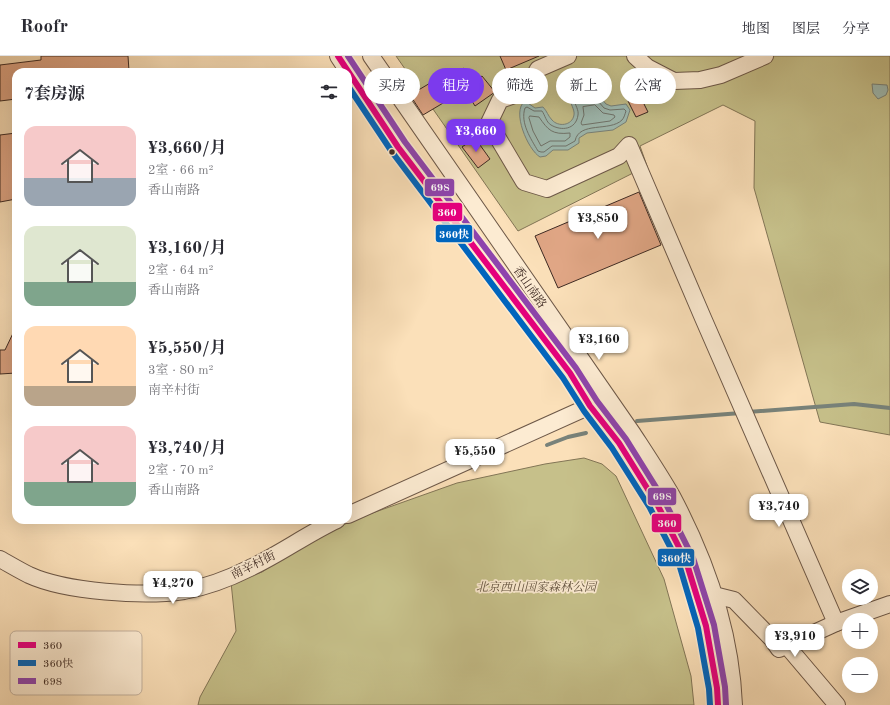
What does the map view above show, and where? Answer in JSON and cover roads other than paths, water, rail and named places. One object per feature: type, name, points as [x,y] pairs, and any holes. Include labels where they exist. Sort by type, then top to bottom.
[{"type":"street","name":"香山南路","points":[[338,56],[346,68]]},
{"type":"street","name":"香山南路","points":[[371,56],[633,434],[672,496],[700,554],[723,622],[733,686],[734,705]]},
{"type":"street","points":[[568,56],[538,69],[526,91],[500,100],[489,123],[524,182],[547,188],[619,156],[629,145],[836,623]]},
{"type":"street","points":[[635,56],[646,67],[674,81],[700,80],[721,75],[765,56]]},
{"type":"street","name":"香山南路","points":[[352,77],[398,147],[570,373],[590,406],[619,443],[657,504],[686,561],[706,626],[717,688],[718,705]]},
{"type":"street","points":[[352,513],[590,406]]},
{"type":"street","name":"南辛村街","points":[[0,559],[30,575],[60,585],[112,592],[149,593],[184,591],[214,583],[250,568],[331,524]]},
{"type":"street","points":[[714,595],[734,600],[772,639],[779,650],[836,623],[890,604]]},
{"type":"street","points":[[787,646],[837,705]]},
{"type":"water","points":[[872,84],[887,85],[888,90],[886,95],[878,99],[873,93]]},
{"type":"water","points":[[523,104],[529,104],[535,108],[543,107],[551,118],[558,124],[564,124],[571,121],[573,119],[574,111],[572,104],[606,104],[611,106],[626,104],[630,110],[626,122],[613,130],[587,133],[579,138],[579,143],[568,150],[553,150],[546,156],[540,157],[535,153],[526,139],[520,121],[521,106]]},
{"type":"waterway","points":[[748,412],[854,404],[890,408]]},
{"type":"waterway","points":[[637,421],[741,413]]},
{"type":"waterway","points":[[547,445],[568,437],[586,433]]},
{"type":"park label","name":"北京西山国家森林公园","points":[[536,587]]}]
